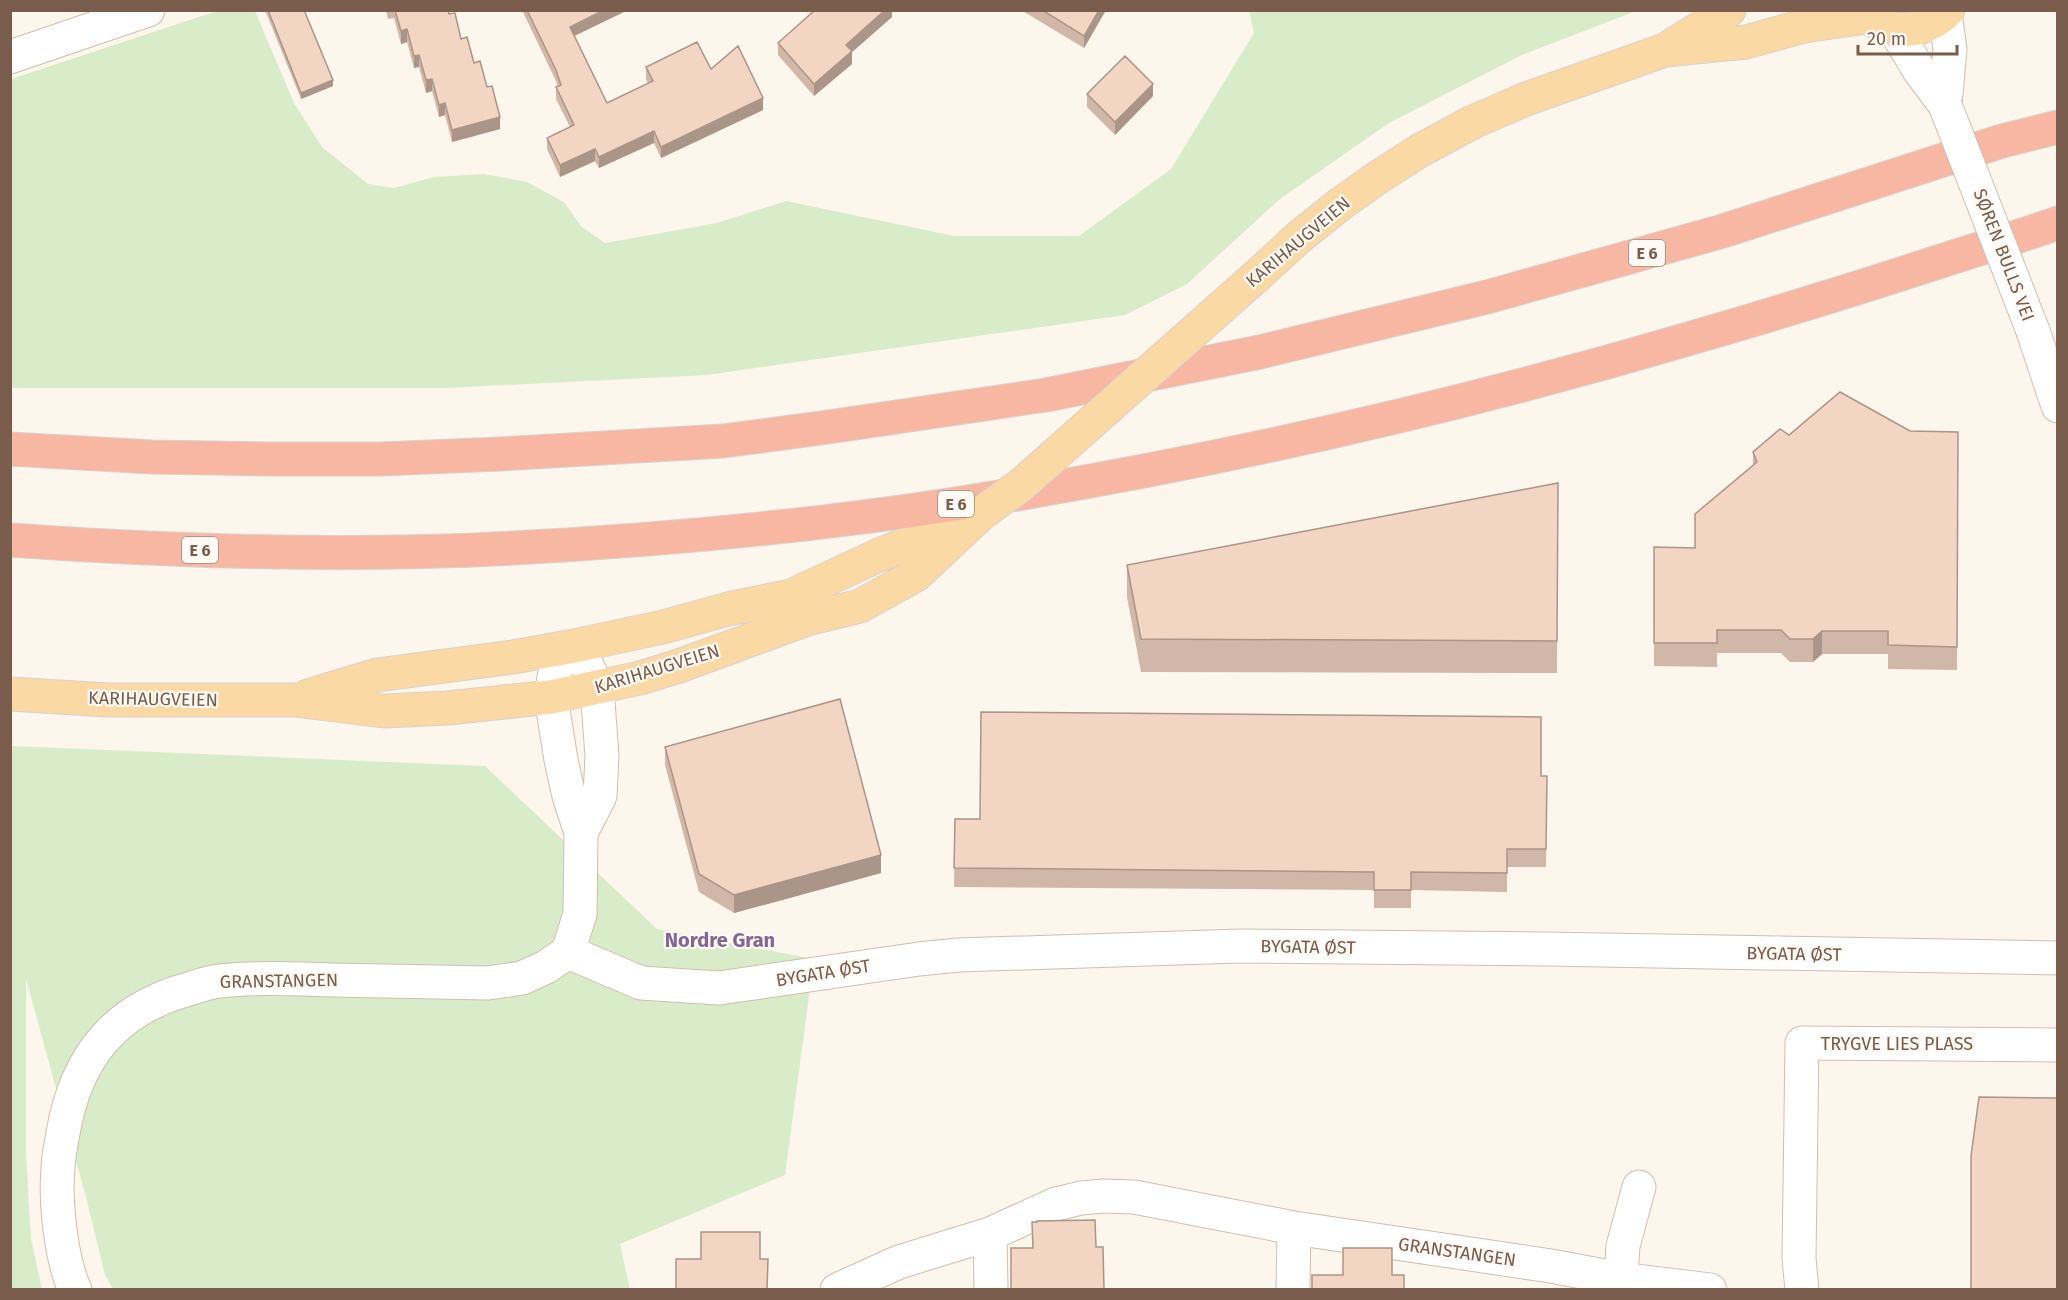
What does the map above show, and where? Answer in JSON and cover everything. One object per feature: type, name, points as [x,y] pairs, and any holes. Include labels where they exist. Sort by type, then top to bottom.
[{"type":"highway","name":"E 6","points":[[10,449],[152,457],[272,459],[381,459],[501,454],[723,441],[1046,395],[1260,352],[1498,294],[1723,231],[2002,141],[2058,127]]},
{"type":"highway","name":"E 6","points":[[10,540],[136,548],[268,552],[508,548],[622,541],[760,528],[961,503],[1176,465],[1512,388],[1745,322],[2058,223]]},
{"type":"main road","name":"KARIHAUGVEIEN","points":[[10,694],[108,700],[295,700],[384,711],[448,708],[551,697],[597,688],[679,666],[807,620],[860,606],[916,575],[982,513],[1039,470],[1298,238],[1339,205],[1419,151],[1473,123],[1526,99],[1665,50],[1729,10]]},
{"type":"main road","name":"KARIHAUGVEIEN","points":[[1665,50],[1746,42],[1804,26],[1874,19],[1913,30],[1930,24],[1946,12]]},
{"type":"main road","name":"KARIHAUGVEIEN","points":[[295,700],[377,675],[474,663],[569,647],[791,596],[877,556],[982,513]]},
{"type":"street","points":[[10,57],[140,12]]},
{"type":"street","name":"SØREN BULLS VEI","points":[[1945,105],[1950,49],[1946,12]]},
{"type":"street","name":"SØREN BULLS VEI","points":[[1874,19],[1913,58],[1945,105],[2033,331],[2058,405]]},
{"type":"street","points":[[568,952],[580,914],[581,833],[563,769],[551,697],[555,671],[569,647],[587,665],[597,688],[602,756],[600,796],[581,833]]},
{"type":"street","name":"BYGATA ØST","points":[[568,952],[640,984],[719,988],[918,958],[1240,946],[2058,958]]},
{"type":"street","name":"GRANSTANGEN","points":[[75,1290],[63,1244],[59,1211],[58,1169],[64,1126],[75,1087],[92,1052],[114,1028],[141,1007],[168,994],[218,981],[276,978],[488,984],[522,978],[546,967],[568,952]]},
{"type":"street","name":"TRYGVE LIES PLASS","points":[[1802,1289],[1799,1220],[1802,1043],[2058,1045]]},
{"type":"street","points":[[1620,1284],[1623,1246],[1639,1187]]},
{"type":"street","name":"GRANSTANGEN","points":[[837,1290],[899,1262],[990,1234],[1056,1204],[1081,1198],[1104,1196],[1134,1197],[1294,1228],[1551,1266],[1620,1284],[1710,1290]]},
{"type":"street","points":[[1293,1290],[1294,1228]]},
{"type":"street","points":[[990,1234],[991,1290]]},
{"type":"green space","points":[[217,11],[255,11],[294,103],[322,147],[368,184],[394,188],[434,177],[484,174],[527,182],[564,202],[581,226],[605,243],[717,223],[786,201],[954,236],[1079,236],[1171,169],[1254,33],[1249,11],[1636,11],[1522,55],[1389,123],[1280,199],[1187,284],[1125,315],[707,375],[447,388],[11,388],[11,79]]},
{"type":"green space","points":[[11,746],[485,766],[657,929],[814,959],[785,1175],[620,1244],[630,1290],[113,1289],[105,1275],[26,979],[26,1154],[31,1239],[42,1289],[11,1290]]},
{"type":"building","points":[[268,10],[304,10],[333,80],[301,93]]},
{"type":"building","points":[[395,10],[448,10],[449,14],[455,13],[461,39],[467,37],[474,63],[480,61],[487,87],[492,86],[500,117],[452,130],[445,103],[439,105],[432,79],[426,80],[419,55],[414,56],[407,29],[401,31]]},
{"type":"building","points":[[527,10],[604,10],[570,27],[607,103],[653,81],[646,67],[697,42],[711,69],[738,46],[763,98],[661,147],[654,131],[599,157],[595,149],[560,165],[547,138],[574,125],[556,87],[561,85],[556,70]]},
{"type":"building","points":[[815,10],[885,10],[846,45],[852,51],[814,84],[778,43]]},
{"type":"building","points":[[1042,10],[1099,10],[1084,36]]},
{"type":"building","points":[[1125,56],[1153,84],[1115,122],[1087,94]]},
{"type":"building","points":[[1840,392],[1910,431],[1958,432],[1957,647],[1888,645],[1888,631],[1822,631],[1813,639],[1790,639],[1781,630],[1717,630],[1717,643],[1654,643],[1654,547],[1695,548],[1695,514],[1757,462],[1753,452],[1780,429],[1789,435]]},
{"type":"building","points":[[1558,483],[1557,641],[1141,639],[1127,565]]},
{"type":"building","points":[[840,699],[881,855],[734,895],[699,874],[665,747]]},
{"type":"building","points":[[981,712],[1541,717],[1541,776],[1547,776],[1546,849],[1507,849],[1507,873],[1411,872],[1411,890],[1374,890],[1374,872],[954,868],[955,819],[980,819]]},
{"type":"building","points":[[1979,1097],[2058,1098],[2058,1290],[1971,1290],[1971,1156]]},
{"type":"building","points":[[1095,1220],[1096,1247],[1103,1247],[1104,1290],[1011,1290],[1011,1248],[1033,1248],[1032,1222]]},
{"type":"building","points":[[701,1232],[760,1232],[760,1259],[768,1259],[767,1290],[676,1290],[676,1259],[701,1259]]},
{"type":"building","points":[[1343,1248],[1392,1248],[1392,1275],[1404,1275],[1404,1290],[1312,1290],[1312,1275],[1343,1275]]},
{"type":"district","name":"Nordre Gran","points":[[720,940]]}]
